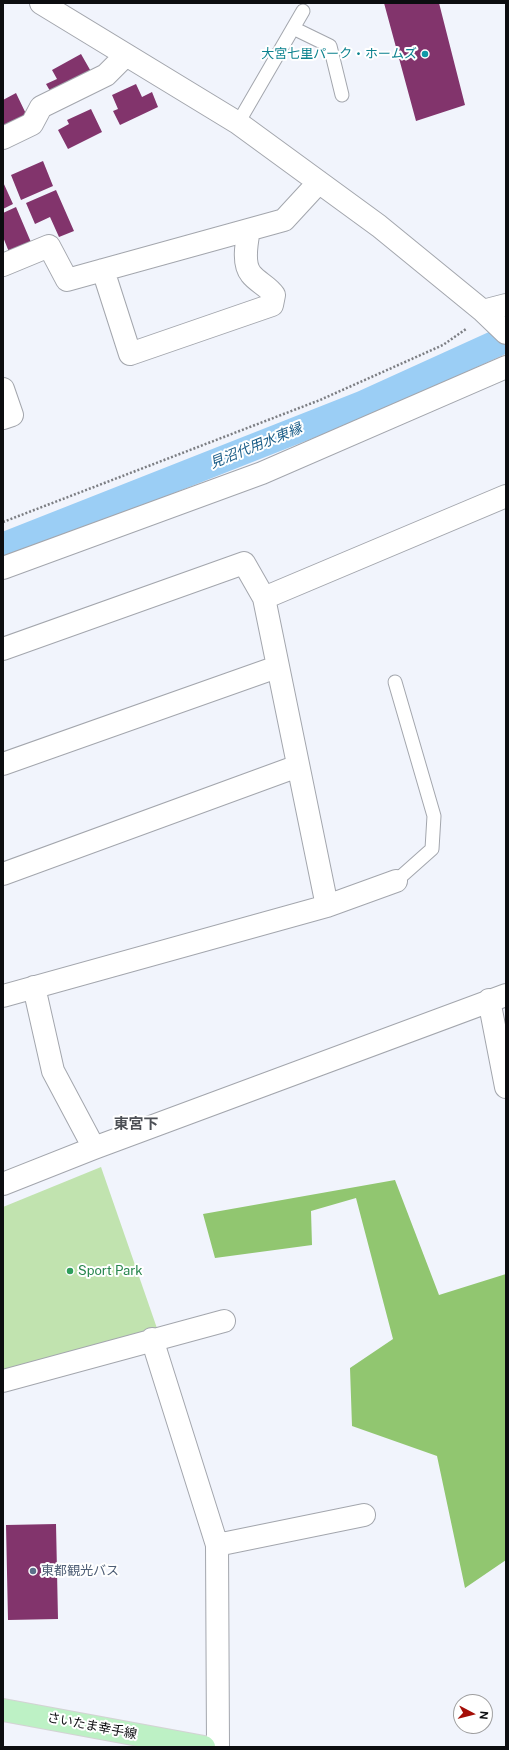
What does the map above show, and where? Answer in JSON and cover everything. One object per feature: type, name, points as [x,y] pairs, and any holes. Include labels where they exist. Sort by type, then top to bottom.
[{"type":"main road","name":"さいたま幸手線","points":[[3,1710],[204,1747]]},
{"type":"street","points":[[41,3],[238,123],[379,226],[492,319]]},
{"type":"street","points":[[3,138],[32,124],[41,107],[106,75],[126,55]]},
{"type":"street","points":[[3,265],[49,246],[67,280],[284,220],[319,182]]},
{"type":"street","points":[[103,270],[130,354],[272,306],[274,295],[269,288],[250,273],[245,251],[249,230]]},
{"type":"street","points":[[3,568],[262,473],[506,367]]},
{"type":"street","points":[[3,389],[12,415],[3,418]]},
{"type":"street","points":[[264,598],[506,496]]},
{"type":"street","points":[[3,649],[244,563],[264,598],[327,906]]},
{"type":"street","points":[[3,764],[277,667]]},
{"type":"street","points":[[3,874],[298,766]]},
{"type":"street","points":[[3,996],[327,906],[396,881]]},
{"type":"street","points":[[34,987],[53,1071],[94,1148]]},
{"type":"street","points":[[3,1184],[94,1148],[498,998],[506,1088]]},
{"type":"street","points":[[3,1380],[224,1321]]},
{"type":"street","points":[[152,1339],[217,1545],[218,1747]]},
{"type":"street","points":[[217,1545],[364,1515]]},
{"type":"lane","points":[[238,123],[303,11]]},
{"type":"lane","points":[[293,28],[330,46],[342,95]]},
{"type":"lane","points":[[394,682],[434,816],[432,849],[396,881]]},
{"type":"path","points":[[3,522],[320,400],[443,345],[465,331],[492,319]]},
{"type":"green space","name":"Sport Park","points":[[101,1167],[159,1334],[3,1373],[3,1207]]},
{"type":"green space","points":[[395,1180],[439,1295],[506,1274],[506,1560],[465,1588],[437,1456],[352,1426],[350,1368],[393,1339],[356,1198],[311,1211],[312,1245],[215,1258],[203,1214]]},
{"type":"building","name":"大宮七里パーク・ホームズ","points":[[384,3],[439,3],[465,105],[416,121]]},
{"type":"building","points":[[81,54],[93,75],[53,96],[46,84],[57,79],[52,70]]},
{"type":"building","points":[[136,84],[142,97],[152,92],[158,107],[120,125],[113,111],[118,109],[112,95]]},
{"type":"building","points":[[16,93],[28,118],[3,130],[3,100]]},
{"type":"building","points":[[91,109],[102,132],[68,149],[58,130],[69,124],[67,120]]},
{"type":"building","points":[[43,161],[53,186],[21,200],[11,175]]},
{"type":"building","points":[[3,182],[13,204],[3,209]]},
{"type":"building","points":[[56,190],[74,231],[59,237],[50,217],[35,224],[26,203]]},
{"type":"building","points":[[16,207],[33,247],[11,257],[3,237],[3,213]]},
{"type":"building","points":[[56,1524],[58,1619],[8,1620],[6,1525]]},
{"type":"waterway","name":"見沼代用水東縁","points":[[3,546],[363,404],[506,339]]},
{"type":"place","name":"大宮七里パーク・ホームズ","points":[[425,54]]},
{"type":"place","name":"Sport Park","points":[[70,1271]]},
{"type":"place","name":"東都観光バス","points":[[33,1571]]},
{"type":"district","name":"東宮下","points":[[136,1124]]}]
